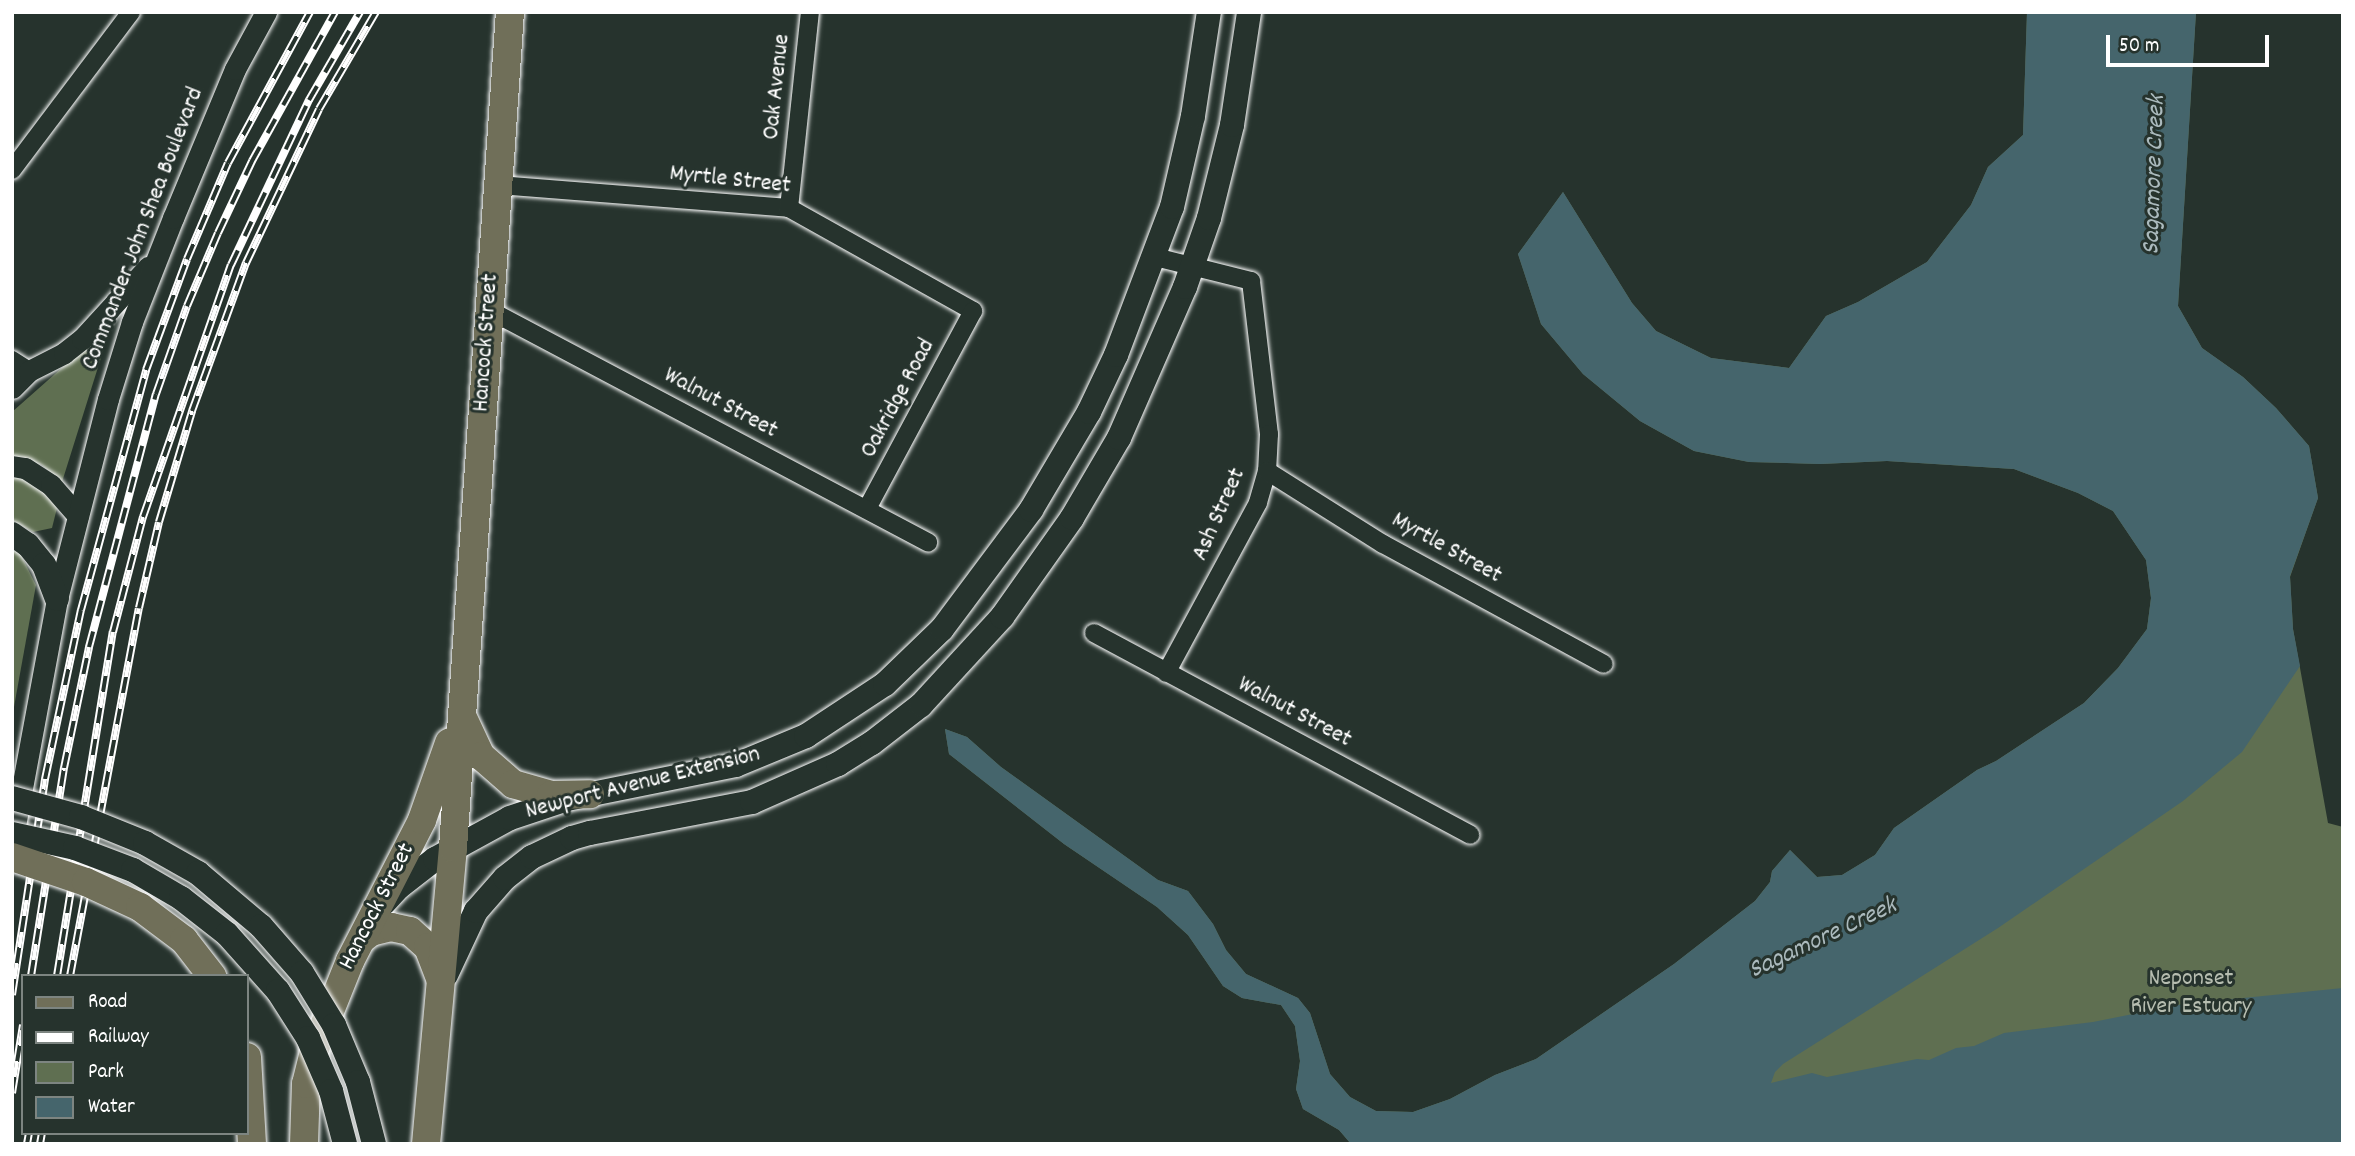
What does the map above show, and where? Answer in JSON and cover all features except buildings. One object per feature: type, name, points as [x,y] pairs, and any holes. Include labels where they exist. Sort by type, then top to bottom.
[{"type":"main road","name":"Hancock Street","points":[[426,1144],[442,989],[463,716],[510,12]]},
{"type":"main road","name":"Newport Avenue Extension","points":[[367,930],[399,887],[453,848],[510,818],[590,794],[716,771],[772,752],[839,717],[913,659],[953,616],[1001,554],[1058,467],[1107,376],[1172,207],[1188,144],[1209,12]]},
{"type":"main road","name":"Newport Avenue Extension","points":[[442,989],[462,934],[476,911],[505,878],[532,857],[572,838],[752,802],[804,781],[858,752],[932,695],[1013,603],[1079,506],[1136,404],[1193,266],[1209,218],[1232,125],[1249,12]]},
{"type":"main road","points":[[12,534],[28,545],[44,565],[57,599]]},
{"type":"main road","name":"Hancock Street","points":[[304,1144],[306,1084],[314,1051],[333,1001],[422,820],[441,772],[465,673]]},
{"type":"main road","points":[[463,716],[471,741],[481,756],[513,785],[551,795],[590,794]]},
{"type":"main road","points":[[12,797],[81,817],[145,843],[206,880],[261,926],[302,973],[334,1024],[358,1082],[374,1144]]},
{"type":"main road","points":[[12,835],[75,848],[133,870],[181,898],[227,934],[278,991],[308,1038],[331,1091],[345,1144]]},
{"type":"main road","points":[[12,857],[86,881],[140,907],[184,940],[210,974]]},
{"type":"main road","points":[[367,930],[391,927],[410,930],[428,947],[442,989]]},
{"type":"main road","points":[[248,1072],[252,1131]]},
{"type":"main road","points":[[288,1144],[306,1084]]},
{"type":"street","points":[[12,170],[131,12]]},
{"type":"street","name":"Commander John Shea Boulevard","points":[[12,842],[57,599],[112,386],[132,321],[158,255],[235,69],[266,12]]},
{"type":"street","name":"Oak Avenue","points":[[789,208],[810,12]]},
{"type":"street","name":"Myrtle Street","points":[[498,186],[789,208],[973,311]]},
{"type":"street","points":[[12,388],[20,366],[64,353],[82,339],[158,255]]},
{"type":"street","points":[[1155,257],[1193,266]]},
{"type":"street","name":"Ash Street","points":[[1166,673],[1244,531],[1258,503],[1268,471],[1269,434],[1251,281],[1193,266]]},
{"type":"street","name":"Walnut Street","points":[[489,310],[928,542]]},
{"type":"street","name":"Oakridge Road","points":[[867,509],[973,311]]},
{"type":"street","points":[[12,466],[25,468],[51,485],[78,516]]},
{"type":"street","name":"Myrtle Street","points":[[1268,471],[1383,544],[1604,664]]},
{"type":"street","name":"Walnut Street","points":[[1094,633],[1470,835]]},
{"type":"green space","name":"Neponset River Estuary","points":[[2027,12],[2196,12],[2178,306],[2202,348],[2243,377],[2276,408],[2309,446],[2318,498],[2290,577],[2293,629],[2328,823],[2343,827],[2343,1144],[1351,1144],[1339,1130],[1303,1109],[1296,1089],[1300,1061],[1295,1026],[1281,1005],[1242,998],[1223,986],[1188,935],[1157,907],[1064,844],[949,754],[945,729],[967,737],[1001,767],[1158,880],[1188,891],[1213,924],[1226,950],[1246,974],[1298,998],[1310,1013],[1330,1074],[1350,1097],[1376,1111],[1413,1112],[1450,1099],[1495,1075],[1536,1059],[1674,964],[1755,901],[1770,882],[1772,871],[1790,850],[1817,877],[1842,875],[1875,855],[1894,828],[1977,770],[1996,761],[2084,703],[2118,668],[2147,629],[2151,598],[2146,560],[2113,511],[2078,493],[2014,469],[1887,461],[1820,464],[1749,462],[1694,451],[1640,421],[1583,374],[1541,324],[1518,254],[1563,192],[1632,303],[1656,331],[1711,358],[1789,368],[1826,316],[1858,302],[1927,262],[1971,205],[1988,167],[2023,135]]},
{"type":"green space","points":[[108,327],[110,329],[62,482],[42,465],[12,456],[12,412]]},
{"type":"green space","points":[[12,476],[28,481],[47,494],[57,508],[52,528],[33,532],[12,520]]},
{"type":"green space","points":[[12,549],[20,553],[36,585],[12,718]]},
{"type":"water","name":"Sagamore Creek","points":[[2027,12],[2196,12],[2178,306],[2202,348],[2243,377],[2276,408],[2309,446],[2318,498],[2290,576],[2293,629],[2300,666],[2242,752],[2183,801],[1998,928],[1783,1064],[1775,1072],[1771,1083],[1812,1073],[1827,1077],[1917,1059],[1929,1060],[1956,1048],[1974,1046],[2004,1033],[2093,1022],[2183,1004],[2343,988],[2343,1144],[1351,1144],[1339,1130],[1303,1109],[1296,1089],[1300,1061],[1295,1026],[1281,1005],[1242,998],[1223,986],[1188,935],[1157,907],[1064,844],[949,754],[945,729],[967,737],[1001,767],[1158,880],[1188,891],[1213,924],[1226,950],[1246,974],[1298,998],[1310,1013],[1330,1074],[1350,1097],[1376,1111],[1413,1112],[1450,1099],[1495,1075],[1536,1059],[1674,964],[1755,901],[1770,882],[1772,871],[1790,850],[1817,877],[1842,875],[1875,855],[1894,828],[1977,770],[1996,761],[2084,703],[2118,668],[2147,629],[2151,598],[2146,560],[2113,511],[2078,493],[2014,469],[1887,461],[1820,464],[1749,462],[1694,451],[1640,421],[1583,374],[1541,324],[1518,254],[1563,192],[1632,303],[1656,331],[1711,358],[1789,368],[1826,316],[1858,302],[1927,262],[1971,205],[1988,167],[2023,135]]},
{"type":"railway","points":[[12,995],[45,779],[81,610],[146,370],[187,259],[228,163],[310,12]]},
{"type":"railway","points":[[31,974],[64,768],[89,647],[156,394],[187,306],[218,233],[252,161],[335,12]]},
{"type":"railway","points":[[57,974],[113,632],[143,517],[231,265],[309,100],[360,12]]},
{"type":"railway","points":[[70,974],[139,608],[159,522],[192,411],[246,263],[319,109],[376,12]]},
{"type":"railway","points":[[12,1093],[21,1037]]},
{"type":"railway","points":[[27,1144],[29,1135]]},
{"type":"railway","points":[[40,1144],[42,1135]]}]
